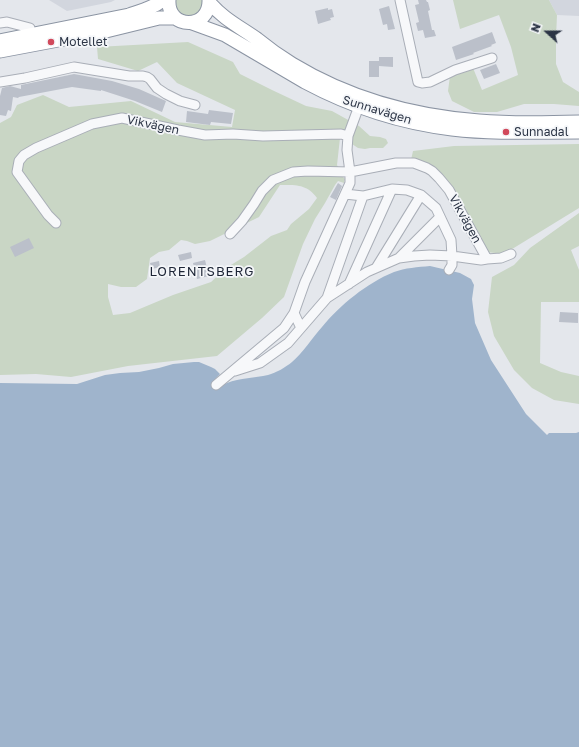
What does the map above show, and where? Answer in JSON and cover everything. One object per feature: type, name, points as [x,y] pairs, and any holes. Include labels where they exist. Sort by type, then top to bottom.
[{"type":"highway","points":[[0,41],[141,12],[155,6],[163,0]]},
{"type":"highway","points":[[169,0],[170,8],[175,18]]},
{"type":"highway","points":[[192,23],[198,21],[207,12],[209,1]]},
{"type":"highway","name":"Sunnavägen","points":[[209,1],[221,15],[292,64],[328,83],[364,98],[403,109],[454,119],[480,122],[579,122]]},
{"type":"highway","name":"Sunnavägen","points":[[0,51],[106,31],[159,18],[175,18],[183,22],[192,23],[225,35],[250,48],[305,82],[331,95],[359,106],[392,116],[451,129],[506,132],[579,132]]},
{"type":"street","points":[[400,0],[418,82],[422,84],[430,82],[455,70],[492,58]]},
{"type":"street","points":[[0,23],[7,22],[30,28]]},
{"type":"street","points":[[0,82],[74,67],[129,76],[147,77],[157,88],[166,94],[180,101],[195,104]]},
{"type":"street","points":[[216,385],[284,328],[294,313],[305,282],[350,183],[347,150],[348,136],[359,106]]},
{"type":"street","name":"Vikvägen","points":[[56,223],[48,215],[17,172],[19,161],[24,155],[36,148],[92,124],[122,118],[205,135],[233,134],[263,136],[316,136],[332,134],[348,136]]},
{"type":"street","name":"Vikvägen","points":[[230,234],[242,221],[262,191],[272,180],[293,172],[350,172],[402,162],[414,163],[432,171],[449,190],[487,259]]},
{"type":"street","points":[[345,194],[363,196],[392,189],[407,190],[421,195],[436,208],[451,240],[452,265],[449,270]]},
{"type":"street","points":[[349,284],[392,189]]},
{"type":"street","points":[[376,268],[421,195]]},
{"type":"street","points":[[328,298],[363,196]]},
{"type":"street","points":[[399,258],[440,216]]},
{"type":"street","points":[[230,373],[260,363],[288,343],[328,298],[367,272],[399,258],[430,255],[481,260],[501,258],[511,254]]},
{"type":"street","points":[[294,313],[301,328]]},
{"type":"shaded area","points":[[49,0],[115,0],[67,11]]},
{"type":"shaded area","points":[[549,0],[579,0],[579,16],[557,15]]},
{"type":"green space","points":[[175,0],[203,0],[203,5],[200,13],[188,18],[178,12]]},
{"type":"green space","points":[[453,0],[549,0],[557,15],[556,64],[563,82],[579,92],[579,106],[524,104],[497,112],[474,112],[452,101],[448,91],[450,76],[473,68],[482,90],[518,75],[511,47],[499,15],[460,29]]},
{"type":"green space","points":[[188,42],[233,62],[240,74],[306,106],[332,111],[359,126],[370,136],[386,139],[388,143],[383,148],[365,149],[358,148],[352,144],[351,138],[340,138],[337,165],[345,179],[344,183],[338,181],[315,219],[303,244],[284,297],[262,318],[217,356],[128,366],[71,377],[36,374],[0,375],[0,123],[11,117],[17,105],[43,95],[69,107],[131,101],[175,122],[232,127],[235,110],[177,83],[157,62],[138,71],[98,59],[97,47]],"holes":[[[280,185],[301,186],[309,190],[317,198],[309,209],[291,224],[287,230],[271,236],[244,257],[226,268],[211,282],[173,295],[130,313],[113,315],[108,297],[108,284],[121,287],[136,287],[147,279],[150,258],[159,252],[169,250],[181,240],[195,244],[210,241],[259,217]]]},
{"type":"green space","points":[[579,144],[579,208],[504,254],[486,252],[451,189],[411,160],[413,151],[454,146]]},
{"type":"green space","points":[[579,213],[579,246],[571,250],[579,270],[579,302],[541,302],[540,363],[561,372],[579,376],[579,404],[554,400],[532,388],[514,370],[494,336],[488,312],[492,277],[514,265],[530,248]]},
{"type":"water","points":[[430,266],[460,273],[471,279],[474,285],[472,299],[475,323],[491,360],[526,414],[547,435],[549,433],[579,432],[579,747],[0,747],[0,383],[77,384],[105,375],[139,372],[173,364],[194,362],[199,362],[211,367],[220,374],[211,384],[216,389],[232,381],[268,375],[284,368],[296,359],[329,319],[364,288],[394,272]]},
{"type":"building","points":[[418,0],[426,0],[428,2],[430,10],[428,11],[432,30],[434,30],[436,36],[425,38],[423,30],[418,31],[416,23],[419,22],[415,5],[419,4]]},
{"type":"building","points":[[389,6],[395,29],[388,30],[387,24],[383,25],[379,9]]},
{"type":"building","points":[[328,8],[328,10],[332,9],[334,17],[330,18],[331,20],[318,24],[315,11]]},
{"type":"building","points":[[492,32],[496,43],[473,53],[474,54],[456,60],[452,47]]},
{"type":"building","points":[[379,57],[393,57],[393,67],[379,66],[379,77],[369,77],[369,61],[379,61]]},
{"type":"building","points":[[496,64],[500,73],[484,79],[480,70]]},
{"type":"building","points":[[74,74],[112,81],[139,89],[166,101],[162,112],[101,90],[72,87],[18,98],[13,97],[11,111],[8,110],[6,116],[0,115],[0,96],[2,88],[10,86],[21,89],[21,85]]},
{"type":"building","points":[[209,110],[233,113],[231,124],[211,122],[210,125],[186,122],[187,111],[208,114]]},
{"type":"building","points":[[338,183],[342,186],[336,200],[330,197]]},
{"type":"building","points":[[29,238],[34,248],[15,257],[10,247]]},
{"type":"building","points":[[191,252],[192,258],[180,261],[178,255]]},
{"type":"building","points":[[205,260],[209,276],[197,279],[193,263]]},
{"type":"building","points":[[159,261],[160,267],[152,269],[150,263]]},
{"type":"building","points":[[560,312],[578,313],[578,323],[559,322]]},
{"type":"place","name":"Motellet","points":[[51,42]]},
{"type":"place","name":"Sunnadal","points":[[506,132]]},
{"type":"district","name":"LORENTSBERG","points":[[202,272]]}]
